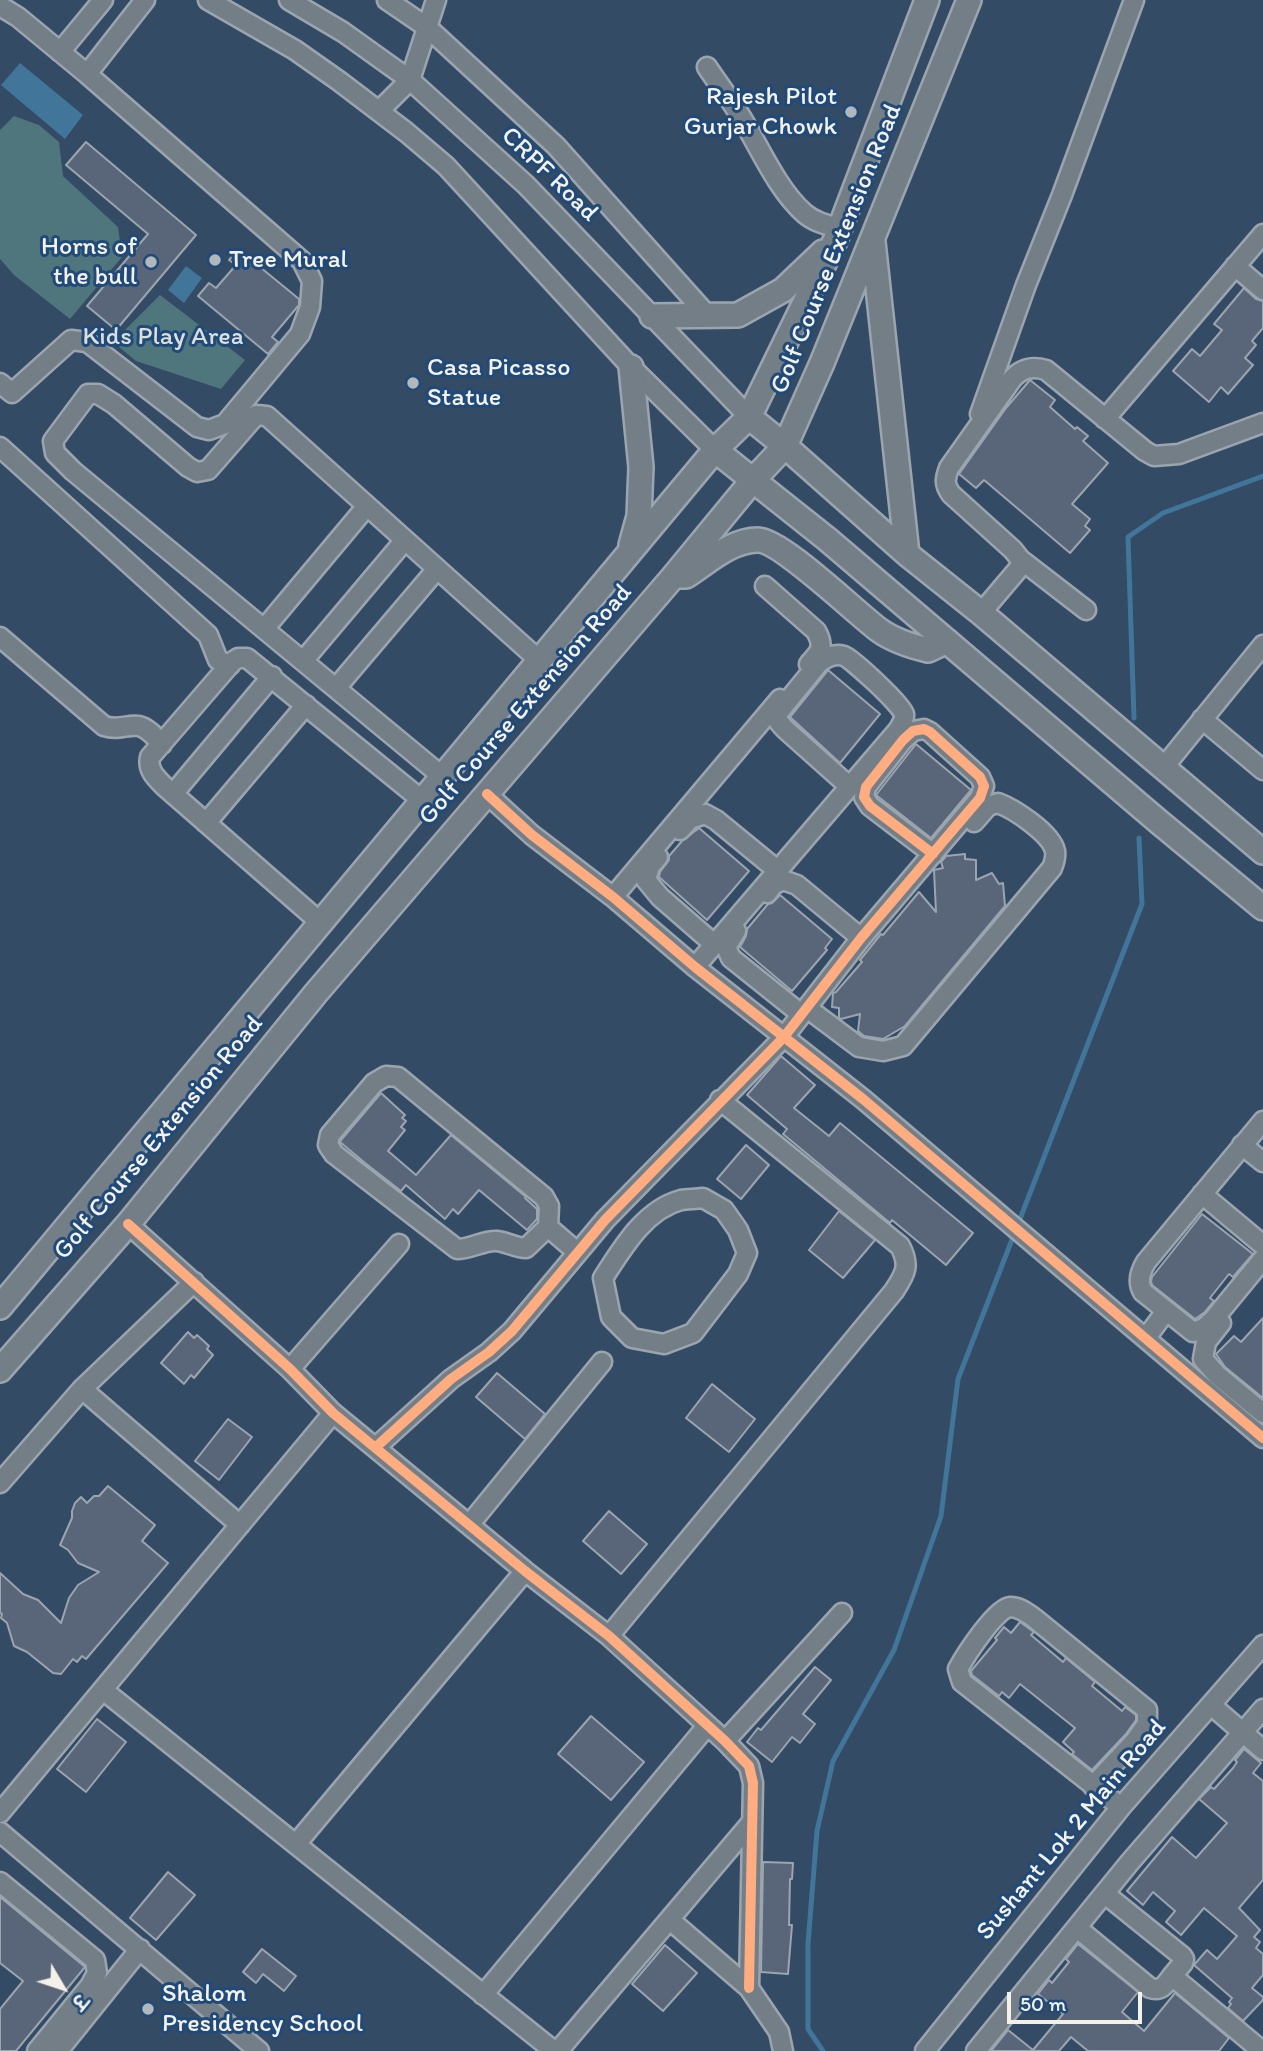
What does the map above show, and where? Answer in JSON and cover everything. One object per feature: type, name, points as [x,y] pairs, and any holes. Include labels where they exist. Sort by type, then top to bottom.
[{"type":"main road","name":"Golf Course Extension Road","points":[[0,1370],[128,1224],[316,993],[753,480],[785,446],[822,363],[969,0]]},
{"type":"main road","name":"Golf Course Extension Road","points":[[0,1307],[715,450],[749,417],[837,234],[922,3]]},
{"type":"main road","points":[[652,316],[738,315],[783,290],[837,234]]},
{"type":"main road","points":[[872,239],[907,554]]},
{"type":"main road","points":[[628,555],[639,516],[641,467],[631,367]]},
{"type":"main road","points":[[749,417],[907,554],[981,613],[1263,852]]},
{"type":"main road","points":[[715,450],[827,538],[1263,908]]},
{"type":"main road","points":[[673,577],[686,576],[734,545],[757,540],[766,542],[786,554],[881,632],[902,644],[928,650],[947,641]]},
{"type":"street","points":[[60,52],[103,0]]},
{"type":"street","points":[[87,74],[145,0]]},
{"type":"street","points":[[208,0],[295,50],[379,111],[446,166],[631,367],[715,450]]},
{"type":"street","name":"CRPF Road","points":[[289,0],[344,32],[410,80],[526,185],[749,417]]},
{"type":"street","points":[[387,0],[428,28],[556,146],[708,316]]},
{"type":"street","points":[[379,111],[410,80],[436,0]]},
{"type":"street","points":[[974,434],[1026,285],[1135,0]]},
{"type":"street","points":[[0,6],[18,17],[87,74],[302,261],[312,281],[310,307],[300,334],[225,424],[209,430],[197,427],[88,342],[71,340],[12,393],[0,383]]},
{"type":"street","points":[[707,67],[780,184],[804,213],[837,234]]},
{"type":"street","points":[[1105,419],[1263,234]]},
{"type":"street","points":[[1235,266],[1263,290]]},
{"type":"street","points":[[1086,610],[1020,559],[946,487],[944,480],[949,468],[1012,379],[1020,371],[1035,367],[1046,370],[1154,456],[1180,454],[1263,423]]},
{"type":"street","points":[[443,777],[73,471],[55,453],[53,441],[88,394],[98,394],[114,404],[177,460],[197,472],[208,470],[256,415],[267,416],[540,661]]},
{"type":"street","points":[[0,447],[208,635],[218,660],[230,665]]},
{"type":"street","points":[[264,629],[368,506]]},
{"type":"street","points":[[303,661],[405,540]]},
{"type":"street","points":[[981,613],[1020,567],[1020,559]]},
{"type":"street","points":[[336,688],[437,569]]},
{"type":"street","points":[[613,897],[820,652],[820,639],[816,631],[765,586]]},
{"type":"street","points":[[0,637],[104,726],[114,729],[138,726],[162,744]]},
{"type":"street","points":[[1163,768],[1263,645]]},
{"type":"street","points":[[695,967],[777,870],[850,787],[899,729],[904,713],[896,701],[845,656],[833,655],[825,657],[810,673],[778,713],[778,721],[850,787]]},
{"type":"street","points":[[321,923],[154,776],[149,765],[150,757],[230,665],[238,657],[247,658],[423,801]]},
{"type":"street","points":[[173,794],[272,676]]},
{"type":"street","points":[[206,823],[306,705]]},
{"type":"street","points":[[1202,719],[1263,770]]},
{"type":"street","points":[[376,1447],[451,1379],[489,1352],[512,1331],[605,1220],[720,1101],[788,1040],[861,938],[933,854],[980,798],[984,786],[980,777],[924,729],[913,731],[903,740],[866,787],[864,797],[870,806],[933,854]]},
{"type":"street","points":[[487,794],[532,835],[613,897],[695,967],[863,1100],[1261,1433]]},
{"type":"street","points":[[808,1014],[988,806],[998,803],[1013,809],[1045,835],[1055,848],[1052,868],[903,1045],[883,1051],[859,1047],[808,1014],[731,958],[726,947],[773,885],[783,880],[797,885],[861,938]]},
{"type":"street","points":[[714,944],[660,897],[646,880],[650,866],[690,819],[705,814],[716,820],[777,870]]},
{"type":"street","points":[[386,1076],[398,1077],[544,1197],[549,1206],[548,1227],[526,1248],[516,1248],[497,1241],[457,1249],[334,1154],[328,1145],[330,1135],[374,1083],[386,1076]]},
{"type":"street","points":[[609,1636],[904,1276],[907,1259],[900,1245],[720,1101]]},
{"type":"street","points":[[1263,1121],[1142,1268],[1139,1285],[1143,1292],[1194,1332],[1213,1320],[1263,1259]]},
{"type":"street","points":[[1242,1145],[1263,1162]]},
{"type":"street","points":[[1202,1194],[1263,1245]]},
{"type":"street","points":[[703,1198],[723,1210],[738,1230],[747,1253],[738,1274],[693,1332],[664,1344],[632,1338],[611,1317],[603,1278],[629,1239],[653,1215],[678,1201],[703,1198]]},
{"type":"street","points":[[605,1220],[629,1239]]},
{"type":"street","points":[[128,1224],[290,1369],[333,1413],[525,1571],[609,1636],[749,1766],[753,1783],[748,1989]]},
{"type":"street","points":[[548,1227],[577,1252]]},
{"type":"street","points":[[290,1369],[399,1244]]},
{"type":"street","points":[[1263,1273],[1206,1342],[1203,1359],[1217,1375],[1263,1413]]},
{"type":"street","points":[[0,1483],[82,1389],[194,1282]]},
{"type":"street","points":[[1146,1338],[1166,1311]]},
{"type":"street","points":[[469,1525],[602,1362]]},
{"type":"street","points":[[82,1389],[240,1525]]},
{"type":"street","points":[[0,1813],[333,1413]]},
{"type":"street","points":[[296,1844],[525,1571]]},
{"type":"street","points":[[1093,1786],[1135,1741],[1147,1724],[1147,1710],[1034,1618],[1019,1608],[1007,1607],[998,1613],[964,1658],[958,1669],[962,1682],[1093,1786],[1121,1807]]},
{"type":"street","points":[[725,1741],[842,1613]]},
{"type":"street","name":"Sushant Lok 2 Main Road","points":[[925,2051],[1121,1807],[1263,1645]]},
{"type":"street","points":[[103,1690],[556,2051],[751,1823]]},
{"type":"street","points":[[1211,1705],[1263,1750]]},
{"type":"street","points":[[976,2051],[1130,1863],[1263,1709]]},
{"type":"street","points":[[484,1995],[708,1726]]},
{"type":"street","points":[[0,1832],[259,2051]]},
{"type":"street","points":[[0,1882],[95,1960],[97,1973],[91,1997],[58,2051]]},
{"type":"street","points":[[1077,1928],[1155,1990],[1162,1988],[1183,1963],[1182,1956],[1105,1894]]},
{"type":"street","points":[[670,1920],[748,1989],[779,2032],[783,2051]]},
{"type":"street","points":[[37,2051],[140,1950]]},
{"type":"street","points":[[1172,1976],[1262,2051]]},
{"type":"green space","points":[[14,116],[39,125],[59,142],[63,176],[118,227],[122,257],[70,319],[14,275],[0,259],[0,130]]},
{"type":"green space","name":"Kids Play Area","points":[[160,295],[245,360],[221,389],[136,361],[113,342]]},
{"type":"water","points":[[20,63],[83,115],[65,139],[1,85]]},
{"type":"water","points":[[186,266],[202,278],[184,303],[168,290]]},
{"type":"building","points":[[86,142],[196,235],[116,330],[87,306],[148,234],[66,165]]},
{"type":"building","points":[[238,249],[299,299],[299,305],[272,337],[278,342],[268,354],[198,296],[209,283],[216,288],[236,265],[229,260]]},
{"type":"building","points":[[1244,288],[1256,299],[1263,301],[1263,328],[1252,341],[1256,345],[1245,358],[1253,365],[1228,394],[1221,387],[1209,402],[1173,371],[1192,349],[1200,356],[1222,330],[1214,324]]},
{"type":"building","points":[[1030,380],[1055,400],[1050,407],[1075,429],[1077,427],[1088,436],[1083,441],[1108,463],[1072,504],[1090,519],[1085,526],[1090,530],[1070,553],[984,480],[976,488],[959,474],[1006,408]]},
{"type":"building","points":[[828,670],[880,714],[840,763],[790,717]]},
{"type":"building","points":[[916,744],[971,790],[931,838],[876,795]]},
{"type":"building","points":[[699,828],[749,871],[707,920],[659,877],[669,856]]},
{"type":"building","points":[[965,854],[965,859],[976,860],[976,880],[992,873],[999,884],[1003,883],[1005,906],[905,1026],[883,1039],[864,1036],[858,1031],[860,1014],[839,1018],[839,1008],[832,1007],[833,993],[919,892],[936,912],[934,870],[943,868],[941,862],[946,856]]},
{"type":"building","points":[[780,895],[832,939],[825,948],[827,950],[792,991],[740,947],[747,929],[768,904]]},
{"type":"building","points":[[781,1056],[815,1085],[794,1108],[829,1136],[840,1123],[973,1233],[946,1265],[892,1220],[890,1223],[783,1134],[787,1129],[747,1095]]},
{"type":"building","points":[[381,1093],[405,1115],[402,1118],[406,1121],[401,1127],[405,1130],[388,1151],[416,1175],[451,1135],[526,1197],[537,1209],[537,1219],[527,1230],[479,1190],[458,1214],[453,1209],[445,1219],[406,1185],[401,1191],[365,1163],[340,1142]]},
{"type":"building","points":[[746,1145],[769,1165],[741,1199],[717,1179]]},
{"type":"building","points":[[839,1211],[875,1240],[843,1278],[809,1250]]},
{"type":"building","points":[[1202,1214],[1253,1254],[1233,1277],[1229,1274],[1210,1298],[1214,1301],[1195,1319],[1152,1285],[1151,1281]]},
{"type":"building","points":[[1263,1318],[1263,1398],[1225,1367],[1216,1354],[1234,1336],[1241,1342]]},
{"type":"building","points":[[188,1332],[194,1338],[197,1335],[209,1346],[207,1349],[213,1355],[194,1378],[191,1375],[184,1384],[161,1363]]},
{"type":"building","points":[[497,1373],[545,1414],[525,1439],[476,1397]]},
{"type":"building","points":[[712,1384],[755,1419],[729,1452],[686,1418]]},
{"type":"building","points":[[228,1419],[252,1437],[219,1480],[195,1461]]},
{"type":"building","points":[[108,1486],[155,1525],[142,1541],[168,1563],[86,1659],[82,1656],[77,1662],[73,1659],[61,1674],[53,1673],[27,1652],[14,1646],[7,1623],[0,1613],[0,1573],[23,1594],[38,1600],[61,1623],[69,1598],[78,1585],[99,1572],[78,1563],[68,1550],[60,1545],[72,1518],[75,1503],[81,1497],[87,1503],[94,1496],[99,1496]]},
{"type":"building","points":[[609,1511],[647,1544],[621,1574],[583,1541]]},
{"type":"building","points":[[1020,1622],[1034,1632],[1031,1635],[1063,1662],[1066,1658],[1095,1682],[1092,1686],[1122,1711],[1125,1707],[1136,1715],[1136,1720],[1126,1734],[1092,1770],[1072,1754],[1074,1752],[1063,1742],[1075,1728],[1020,1684],[1009,1698],[1002,1692],[999,1696],[972,1675],[971,1671],[997,1640],[995,1638],[1004,1627],[1011,1633]]},
{"type":"building","points":[[815,1667],[831,1680],[803,1714],[815,1724],[800,1743],[792,1737],[772,1762],[747,1742],[758,1728],[761,1730]]},
{"type":"building","points":[[591,1716],[644,1762],[611,1800],[558,1754]]},
{"type":"building","points":[[97,1719],[126,1742],[86,1792],[57,1769]]},
{"type":"building","points":[[1244,1749],[1261,1763],[1253,1773],[1263,1781],[1263,1880],[1239,1908],[1260,1930],[1254,1937],[1260,1942],[1256,1948],[1263,1954],[1263,1975],[1252,1988],[1263,2000],[1243,2021],[1228,2008],[1232,1998],[1194,1965],[1207,1950],[1217,1959],[1237,1936],[1204,1908],[1181,1935],[1166,1922],[1175,1911],[1153,1892],[1143,1905],[1127,1891],[1172,1837],[1196,1858],[1227,1823],[1199,1799],[1211,1787],[1214,1789],[1233,1768],[1237,1762],[1235,1760]]},
{"type":"building","points":[[763,1862],[793,1863],[790,1879],[789,1925],[792,1925],[788,1974],[761,1972]]},
{"type":"building","points":[[168,1872],[195,1895],[156,1940],[130,1918]]},
{"type":"building","points":[[0,1897],[85,1967],[16,2051],[0,2051],[0,2009],[23,1981],[0,1963]]},
{"type":"building","points":[[1078,1944],[1138,1992],[1122,2012],[1144,2031],[1175,1993],[1229,2038],[1219,2051],[1088,2051],[1071,2037],[1059,2051],[991,2051],[1008,2030],[1033,2050],[1063,2014],[1038,1994],[1049,1980],[1052,1983],[1069,1962],[1066,1959]]},
{"type":"building","points":[[665,1945],[697,1973],[663,2011],[632,1984]]},
{"type":"building","points":[[262,1949],[296,1976],[284,1991],[263,1974],[256,1983],[243,1972]]},
{"type":"waterway","points":[[1134,718],[1128,537],[1163,513],[1263,476]]},
{"type":"waterway","points":[[823,2051],[808,2029],[808,1944],[817,1831],[833,1761],[894,1650],[941,1516],[958,1379],[1142,904],[1139,838]]},
{"type":"cycle path","points":[[376,1447],[451,1379],[489,1352],[512,1331],[605,1220],[784,1037],[861,938],[980,798],[984,786],[980,777],[924,729],[913,731],[903,740],[866,787],[864,797],[870,806],[933,854]]},
{"type":"cycle path","points":[[487,794],[532,835],[863,1099],[1263,1438]]},
{"type":"cycle path","points":[[128,1224],[290,1369],[333,1413],[525,1571],[609,1636],[749,1766],[753,1783],[749,1988]]},
{"type":"place","name":"Rajesh Pilot Gurjar Chowk","points":[[851,112]]},
{"type":"place","name":"Tree Mural","points":[[215,260]]},
{"type":"place","name":"Horns of the bull","points":[[151,262]]},
{"type":"place","name":"Casa Picasso Statue","points":[[413,383]]},
{"type":"place","name":"Shalom Presidency School","points":[[148,2009]]}]
